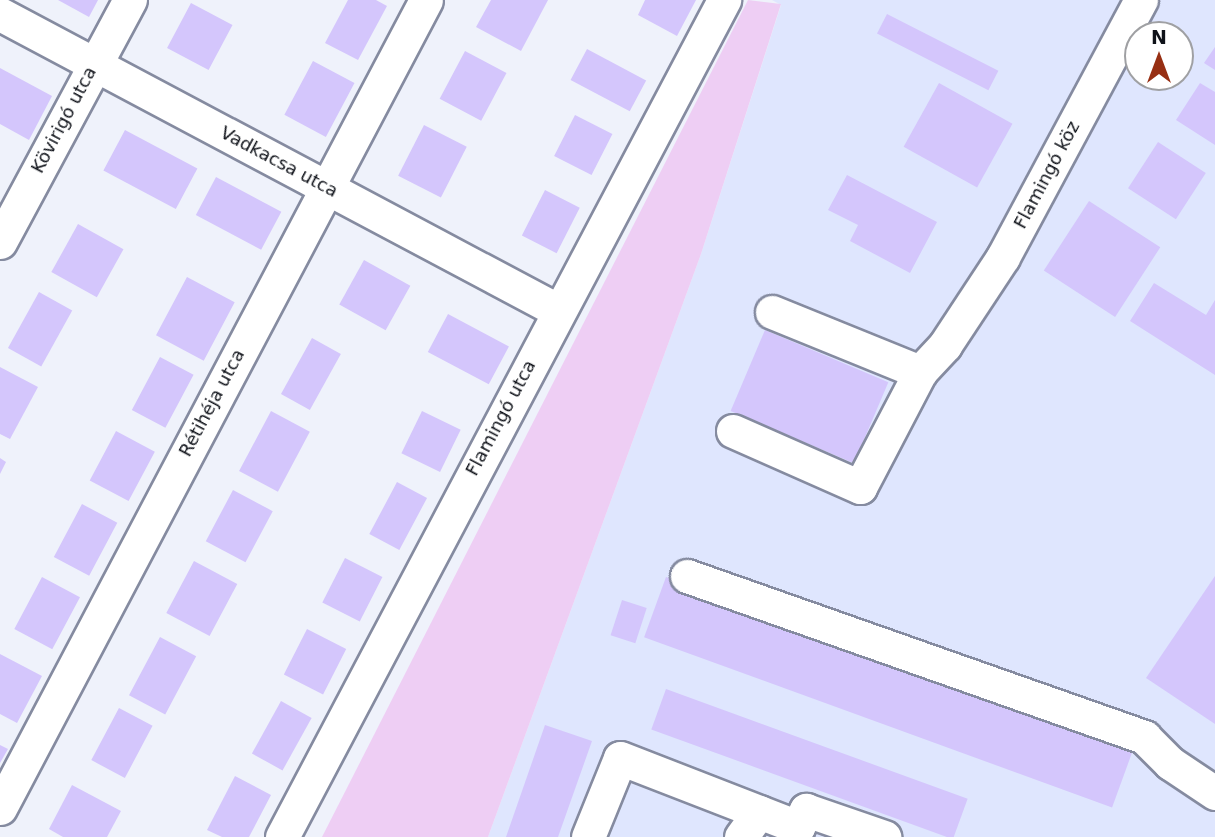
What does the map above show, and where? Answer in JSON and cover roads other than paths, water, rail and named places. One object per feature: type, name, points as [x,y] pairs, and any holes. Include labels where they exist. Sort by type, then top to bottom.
[{"type":"street","name":"Kövirigó utca","points":[[0,242],[130,0]]},
{"type":"street","name":"Rétihéja utca","points":[[0,808],[426,0]]},
{"type":"street","name":"Flamingó utca","points":[[282,837],[557,310],[724,0]]},
{"type":"street","name":"Flamingó köz","points":[[733,431],[860,487],[920,372],[945,345],[1003,257],[1141,0]]},
{"type":"street","name":"Vadkacsa utca","points":[[0,15],[557,310]]},
{"type":"street","points":[[772,312],[920,372]]},
{"type":"street","points":[[687,576],[1144,737],[1170,763],[1215,793]]},
{"type":"street","points":[[588,837],[620,758],[750,824],[797,832],[806,810],[884,837]]}]
